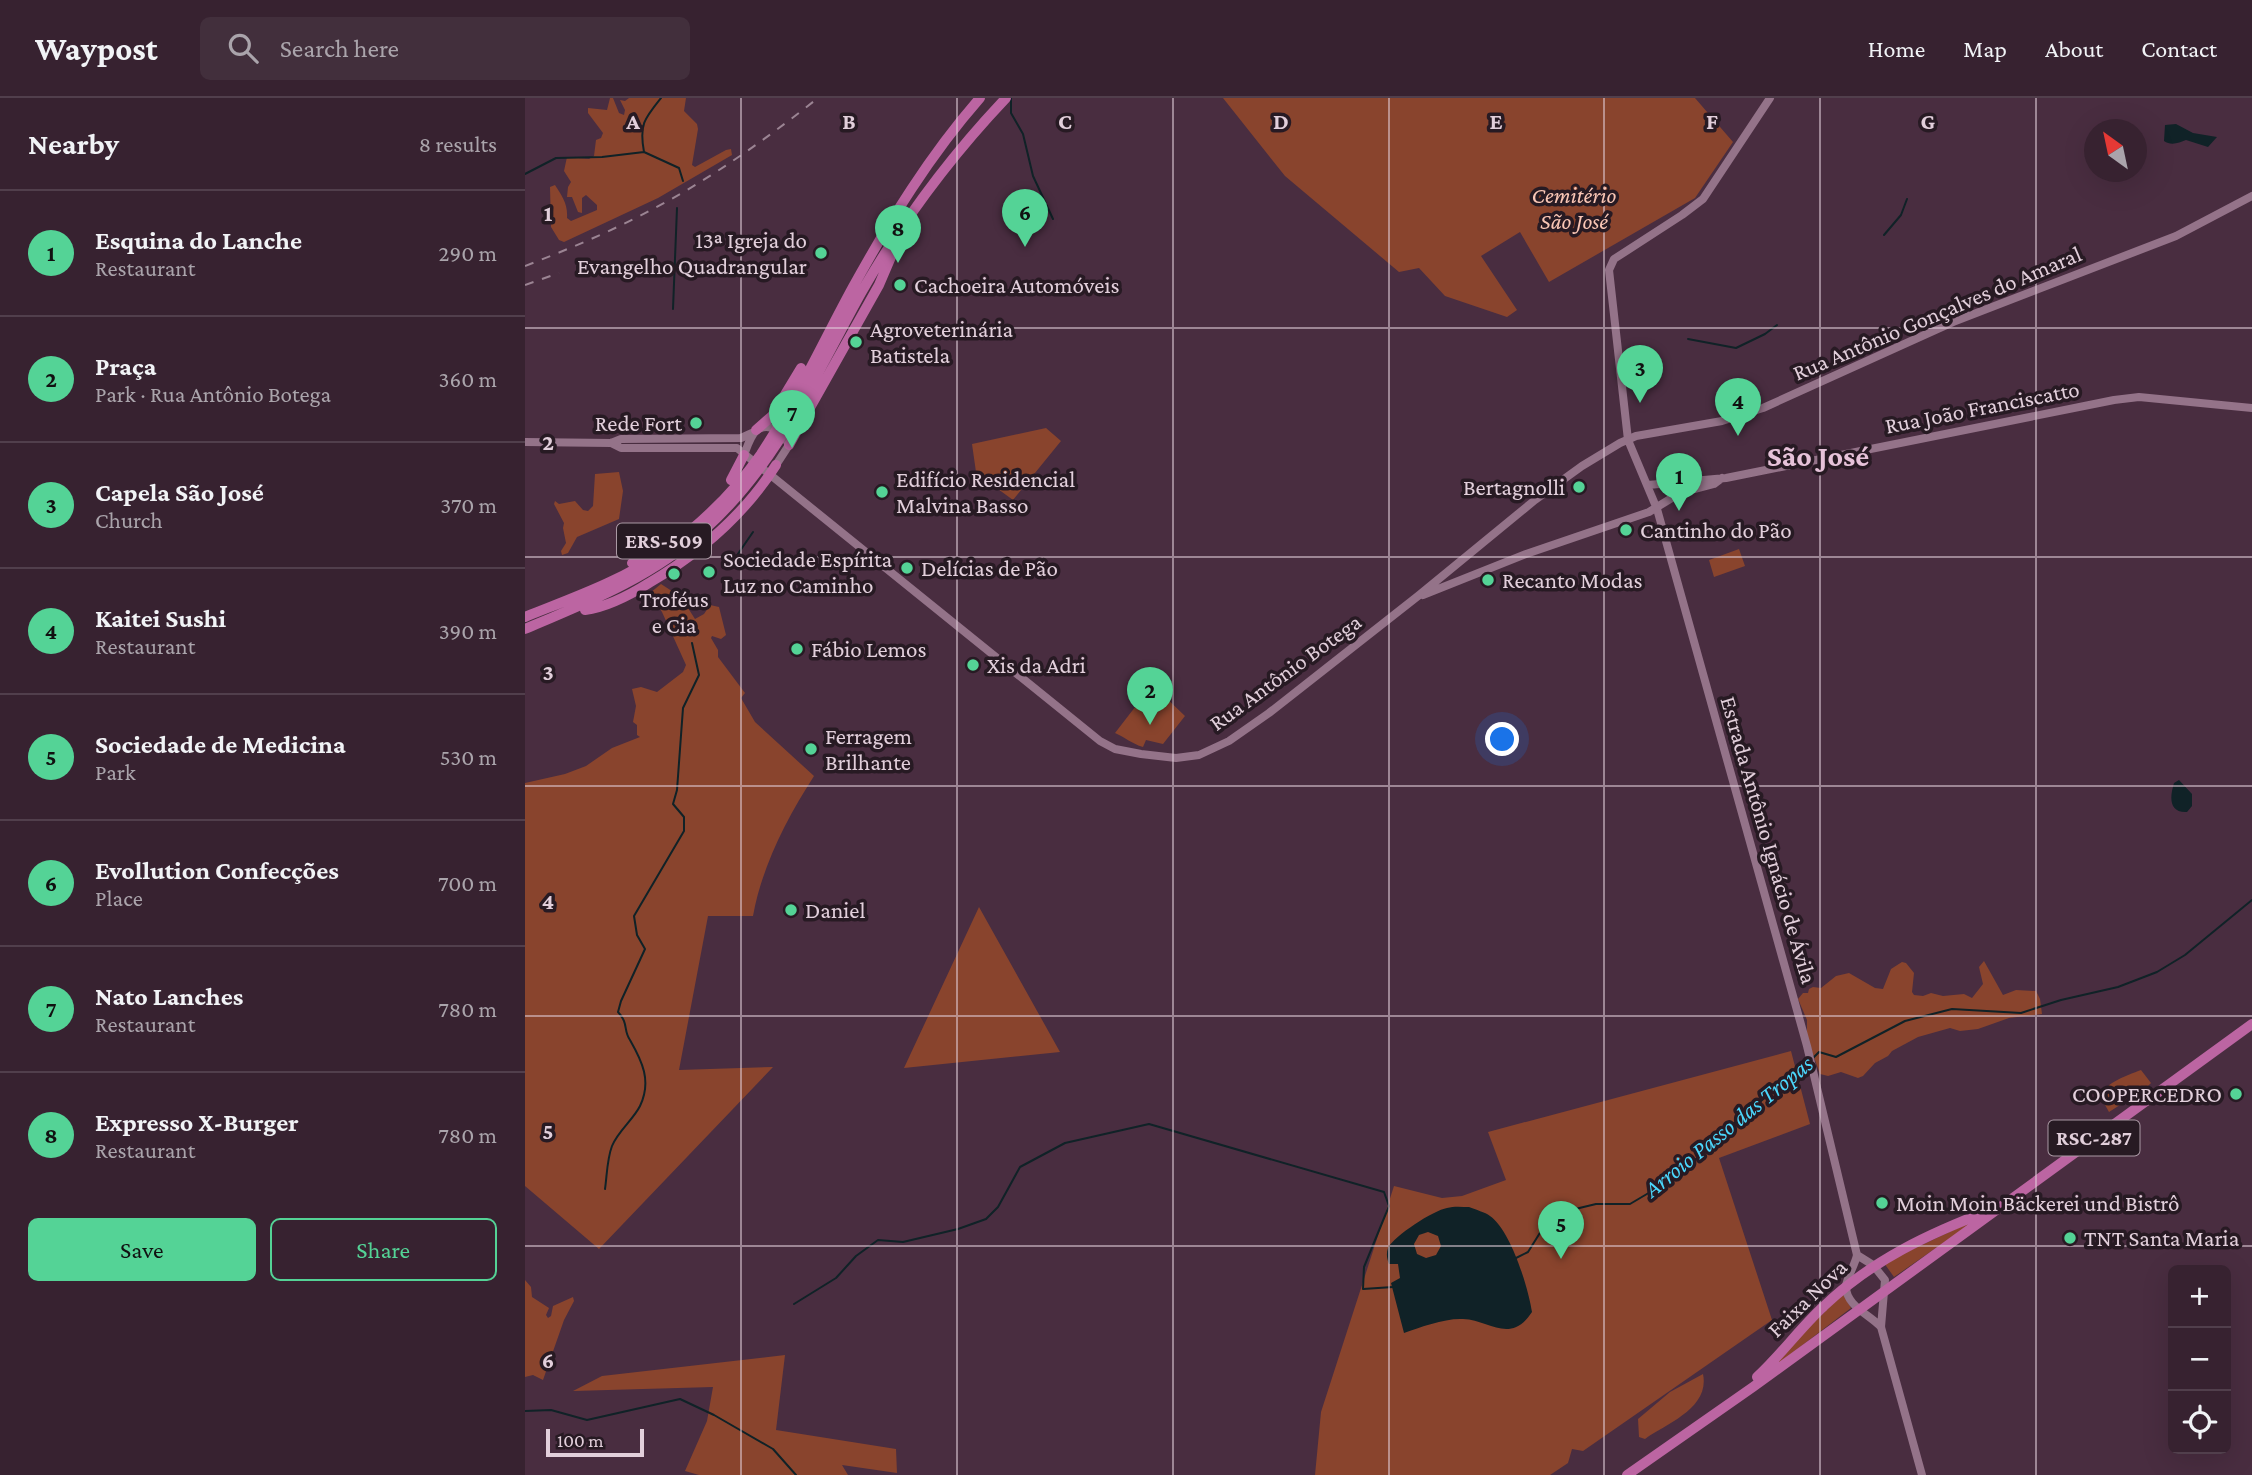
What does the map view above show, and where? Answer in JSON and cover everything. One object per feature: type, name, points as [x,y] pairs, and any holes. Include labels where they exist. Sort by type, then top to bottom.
[{"type":"highway","name":"ERS-509","points":[[785,423],[876,246],[917,180],[950,134],[981,98]]},
{"type":"highway","name":"ERS-509","points":[[525,617],[563,607],[632,582],[668,559],[707,527],[753,472],[901,230],[952,161],[1006,98]]},
{"type":"highway","name":"ERS-509","points":[[754,432],[772,416],[787,393],[879,227],[929,153],[940,140],[950,134]]},
{"type":"highway","name":"ERS-509","points":[[789,445],[879,285],[894,254],[901,230]]},
{"type":"highway","name":"ERS-509","points":[[525,629],[563,607],[573,592],[634,561],[687,524],[733,479],[744,455]]},
{"type":"highway","name":"ERS-509","points":[[563,607],[589,610],[626,597],[681,564],[732,520],[776,466]]},
{"type":"highway","name":"Faixa Nova","points":[[1627,1475],[1886,1291],[2252,1024]]},
{"type":"highway","name":"Faixa Nova","points":[[1730,1402],[1765,1370],[1813,1316],[1846,1285],[1873,1265],[1910,1245],[2000,1207]]},
{"type":"street","name":"Estrada Antônio Ignácio de Ávila","points":[[1770,98],[1703,199],[1621,254],[1610,265],[1627,440],[1657,509],[1807,1046],[1857,1255]]},
{"type":"street","name":"Rua Antônio Gonçalves do Amaral","points":[[1627,440],[1636,436],[1722,421],[1763,408],[1953,322],[2175,236],[2252,196]]},
{"type":"street","name":"Rua João Franciscatto","points":[[1648,485],[1722,478],[2114,400],[2140,397],[2252,408]]},
{"type":"street","points":[[525,442],[611,443],[621,448],[741,438],[769,426],[779,429],[789,445]]},
{"type":"street","name":"ERS-509","points":[[744,455],[754,432]]},
{"type":"street","name":"Rua Antônio Botega","points":[[744,455],[753,472],[769,476],[1100,741],[1115,749],[1137,754],[1176,758],[1199,755],[1229,741],[1269,713],[1543,494],[1582,466],[1627,440]]},
{"type":"street","points":[[667,443],[737,448],[744,455]]},
{"type":"street","name":"ERS-509","points":[[776,466],[789,445]]},
{"type":"street","name":"Rua Antônio Botega","points":[[776,466],[785,489]]},
{"type":"street","points":[[753,472],[776,466]]},
{"type":"street","name":"Rua João Franciscatto","points":[[1418,596],[1526,554],[1657,509],[1680,492],[1714,484],[1722,478]]},
{"type":"street","points":[[1881,1327],[1850,1301],[1846,1285],[1857,1255],[1873,1265],[1885,1280],[1881,1327],[1921,1475]]},
{"type":"green space","points":[[610,98],[613,98],[619,113],[624,115],[625,110],[620,100],[686,98],[684,111],[697,124],[698,129],[692,165],[695,167],[726,150],[731,149],[732,155],[658,198],[564,242],[559,240],[551,227],[550,187],[555,185],[560,193],[567,218],[571,221],[597,210],[597,205],[586,195],[582,198],[582,213],[578,212],[572,197],[567,197],[571,182],[564,171],[567,157],[589,159],[594,156],[596,140],[601,138],[603,133],[588,113],[588,108],[607,110]]},
{"type":"green space","name":"Cemitério São José","points":[[1223,98],[1695,98],[1733,142],[1695,198],[1549,282],[1520,232],[1481,256],[1517,310],[1507,317],[1445,296],[1419,268],[1399,272],[1285,176]]},
{"type":"green space","points":[[1046,428],[1061,441],[1013,500],[983,478],[977,479],[972,444]]},
{"type":"green space","points":[[619,472],[623,491],[619,519],[577,537],[568,553],[562,555],[561,551],[566,543],[564,523],[555,501],[559,504],[575,501],[583,510],[588,511],[593,506],[595,474]]},
{"type":"green space","points":[[1739,549],[1745,566],[1714,577],[1709,560]]},
{"type":"green space","points":[[661,584],[681,597],[695,619],[704,614],[710,605],[719,607],[726,635],[721,639],[711,638],[718,650],[718,657],[745,693],[741,698],[755,722],[814,776],[794,809],[769,861],[753,916],[708,916],[679,1070],[773,1067],[599,1249],[525,1186],[525,783],[586,766],[612,748],[640,737],[637,735],[637,725],[633,722],[636,706],[632,689],[641,687],[657,692],[683,672],[686,665],[662,612],[650,593]]},
{"type":"green space","points":[[1149,689],[1162,694],[1185,716],[1163,744],[1146,740],[1143,747],[1115,733]]},
{"type":"green space","points":[[979,907],[1060,1052],[904,1068]]},
{"type":"green space","points":[[1984,961],[2003,995],[2016,990],[2036,991],[2042,1014],[2009,1018],[1978,1029],[1960,1031],[1950,1028],[1918,1037],[1892,1051],[1858,1078],[1841,1072],[1828,1076],[1820,1074],[1807,1038],[1807,1020],[1798,999],[1803,993],[1808,993],[1813,987],[1821,988],[1836,976],[1849,973],[1875,988],[1883,989],[1891,969],[1902,962],[1914,973],[1914,995],[1964,994],[1972,998],[1983,984],[1979,967]]},
{"type":"green space","points":[[1791,1051],[1810,1124],[1719,1158],[1772,1320],[1583,1451],[1572,1449],[1568,1463],[1550,1475],[1315,1475],[1321,1412],[1394,1186],[1442,1198],[1462,1196],[1506,1180],[1488,1132]]},
{"type":"green space","points":[[2141,1070],[2151,1083],[2109,1112],[2100,1096],[2103,1091],[2118,1080]]},
{"type":"green space","points":[[1979,1218],[1894,1277],[1884,1263]]},
{"type":"green space","points":[[525,1280],[531,1287],[532,1297],[549,1308],[546,1315],[548,1318],[553,1306],[573,1297],[574,1301],[564,1320],[543,1380],[533,1375],[525,1377]]},
{"type":"green space","points":[[1843,1294],[1851,1308],[1771,1369],[1778,1358]]},
{"type":"green space","points":[[785,1355],[776,1430],[896,1449],[897,1473],[842,1465],[848,1475],[699,1475],[685,1471],[707,1421],[713,1387],[573,1391],[602,1376]]},
{"type":"green space","points":[[1703,1374],[1703,1386],[1694,1405],[1645,1439],[1639,1437],[1638,1419],[1670,1392]]},
{"type":"shaded area","points":[[2176,124],[2193,133],[2217,137],[2208,147],[2186,140],[2167,143],[2164,141],[2165,125]]},
{"type":"shaded area","points":[[2179,780],[2192,794],[2192,806],[2187,812],[2176,810],[2172,803],[2174,783]]},
{"type":"shaded area","points":[[1450,1207],[1469,1207],[1490,1216],[1505,1234],[1527,1289],[1532,1312],[1524,1322],[1508,1329],[1473,1320],[1456,1319],[1433,1323],[1404,1333],[1391,1283],[1400,1278],[1398,1264],[1389,1264],[1388,1248],[1415,1224],[1433,1213]],"holes":[[[1428,1232],[1438,1236],[1441,1246],[1436,1255],[1426,1258],[1417,1254],[1414,1244],[1419,1235]]]},
{"type":"waterway","points":[[661,98],[644,123],[644,152],[679,168],[683,181]]},
{"type":"waterway","points":[[1011,98],[1011,113],[1023,134],[1033,176],[1053,219]]},
{"type":"waterway","points":[[525,174],[556,158],[602,157],[644,152]]},
{"type":"waterway","points":[[1884,235],[1901,215],[1907,199]]},
{"type":"waterway","points":[[673,309],[677,208]]},
{"type":"waterway","points":[[1688,339],[1736,348],[1777,325]]},
{"type":"waterway","points":[[731,564],[753,532]]},
{"type":"waterway","points":[[605,1189],[612,1146],[644,1097],[642,1064],[618,1012],[645,949],[637,935],[634,916],[684,831],[684,817],[673,804],[677,790],[683,708],[699,675],[692,643]]},
{"type":"waterway","name":"Arroio Passo das Tropas","points":[[1814,1057],[1819,1052],[1836,1057],[1905,1021],[1952,1009],[2021,1013],[2061,1000],[2118,987],[2157,972],[2185,955],[2252,900]]},
{"type":"waterway","name":"Arroio Passo das Tropas","points":[[1516,1258],[1528,1252],[1543,1228],[1567,1211],[1596,1204],[1630,1204],[1657,1188],[1700,1156],[1715,1139],[1807,1063]]},
{"type":"waterway","name":"Arroio Passo das Tropas","points":[[794,1304],[836,1278],[856,1256],[878,1240],[903,1242],[958,1229],[986,1219],[998,1207],[1020,1167],[1065,1143],[1149,1124],[1384,1192],[1389,1206],[1364,1267],[1363,1289],[1393,1287]]},
{"type":"waterway","points":[[525,1411],[551,1410],[587,1420],[680,1399],[773,1449],[796,1475]]},
{"type":"railway","points":[[525,266],[606,232],[675,197],[738,157],[818,98]]},
{"type":"railway","points":[[525,285],[559,273]]},
{"type":"place","name":"Evollution Confecções","points":[[1025,247]]},
{"type":"place","name":"13ª Igreja do Evangelho Quadrangular","points":[[821,253]]},
{"type":"place","name":"Expresso X-Burger","points":[[898,263]]},
{"type":"place","name":"Cachoeira Automóveis","points":[[900,285]]},
{"type":"place","name":"Agroveterinária Batistela","points":[[856,342]]},
{"type":"place","name":"Capela São José","points":[[1640,403]]},
{"type":"place","name":"Rede Fort","points":[[696,423]]},
{"type":"place","name":"Kaitei Sushi","points":[[1738,436]]},
{"type":"place","name":"Nato Lanches","points":[[792,448]]},
{"type":"place","name":"Bertagnolli","points":[[1579,487]]},
{"type":"place","name":"Edifício Residencial Malvina Basso","points":[[882,492]]},
{"type":"place","name":"Esquina do Lanche","points":[[1679,511]]},
{"type":"place","name":"Cantinho do Pão","points":[[1626,530]]},
{"type":"place","name":"Delícias de Pão","points":[[907,568]]},
{"type":"place","name":"Sociedade Espírita Luz no Caminho","points":[[709,572]]},
{"type":"place","name":"Troféus e Cia","points":[[674,574]]},
{"type":"place","name":"Recanto Modas","points":[[1488,580]]},
{"type":"place","name":"Fábio Lemos","points":[[797,649]]},
{"type":"place","name":"Xis da Adri","points":[[973,665]]},
{"type":"place","name":"Praça","points":[[1150,725]]},
{"type":"place","name":"Ferragem Brilhante","points":[[811,749]]},
{"type":"place","name":"Daniel","points":[[791,910]]},
{"type":"place","name":"COOPERCEDRO","points":[[2236,1094]]},
{"type":"place","name":"Moin Moin Bäckerei und Bistrô","points":[[1882,1203]]},
{"type":"place","name":"TNT Santa Maria","points":[[2070,1238]]},
{"type":"place","name":"Sociedade de Medicina","points":[[1561,1259]]},
{"type":"district","name":"São José","points":[[1818,455]]}]
